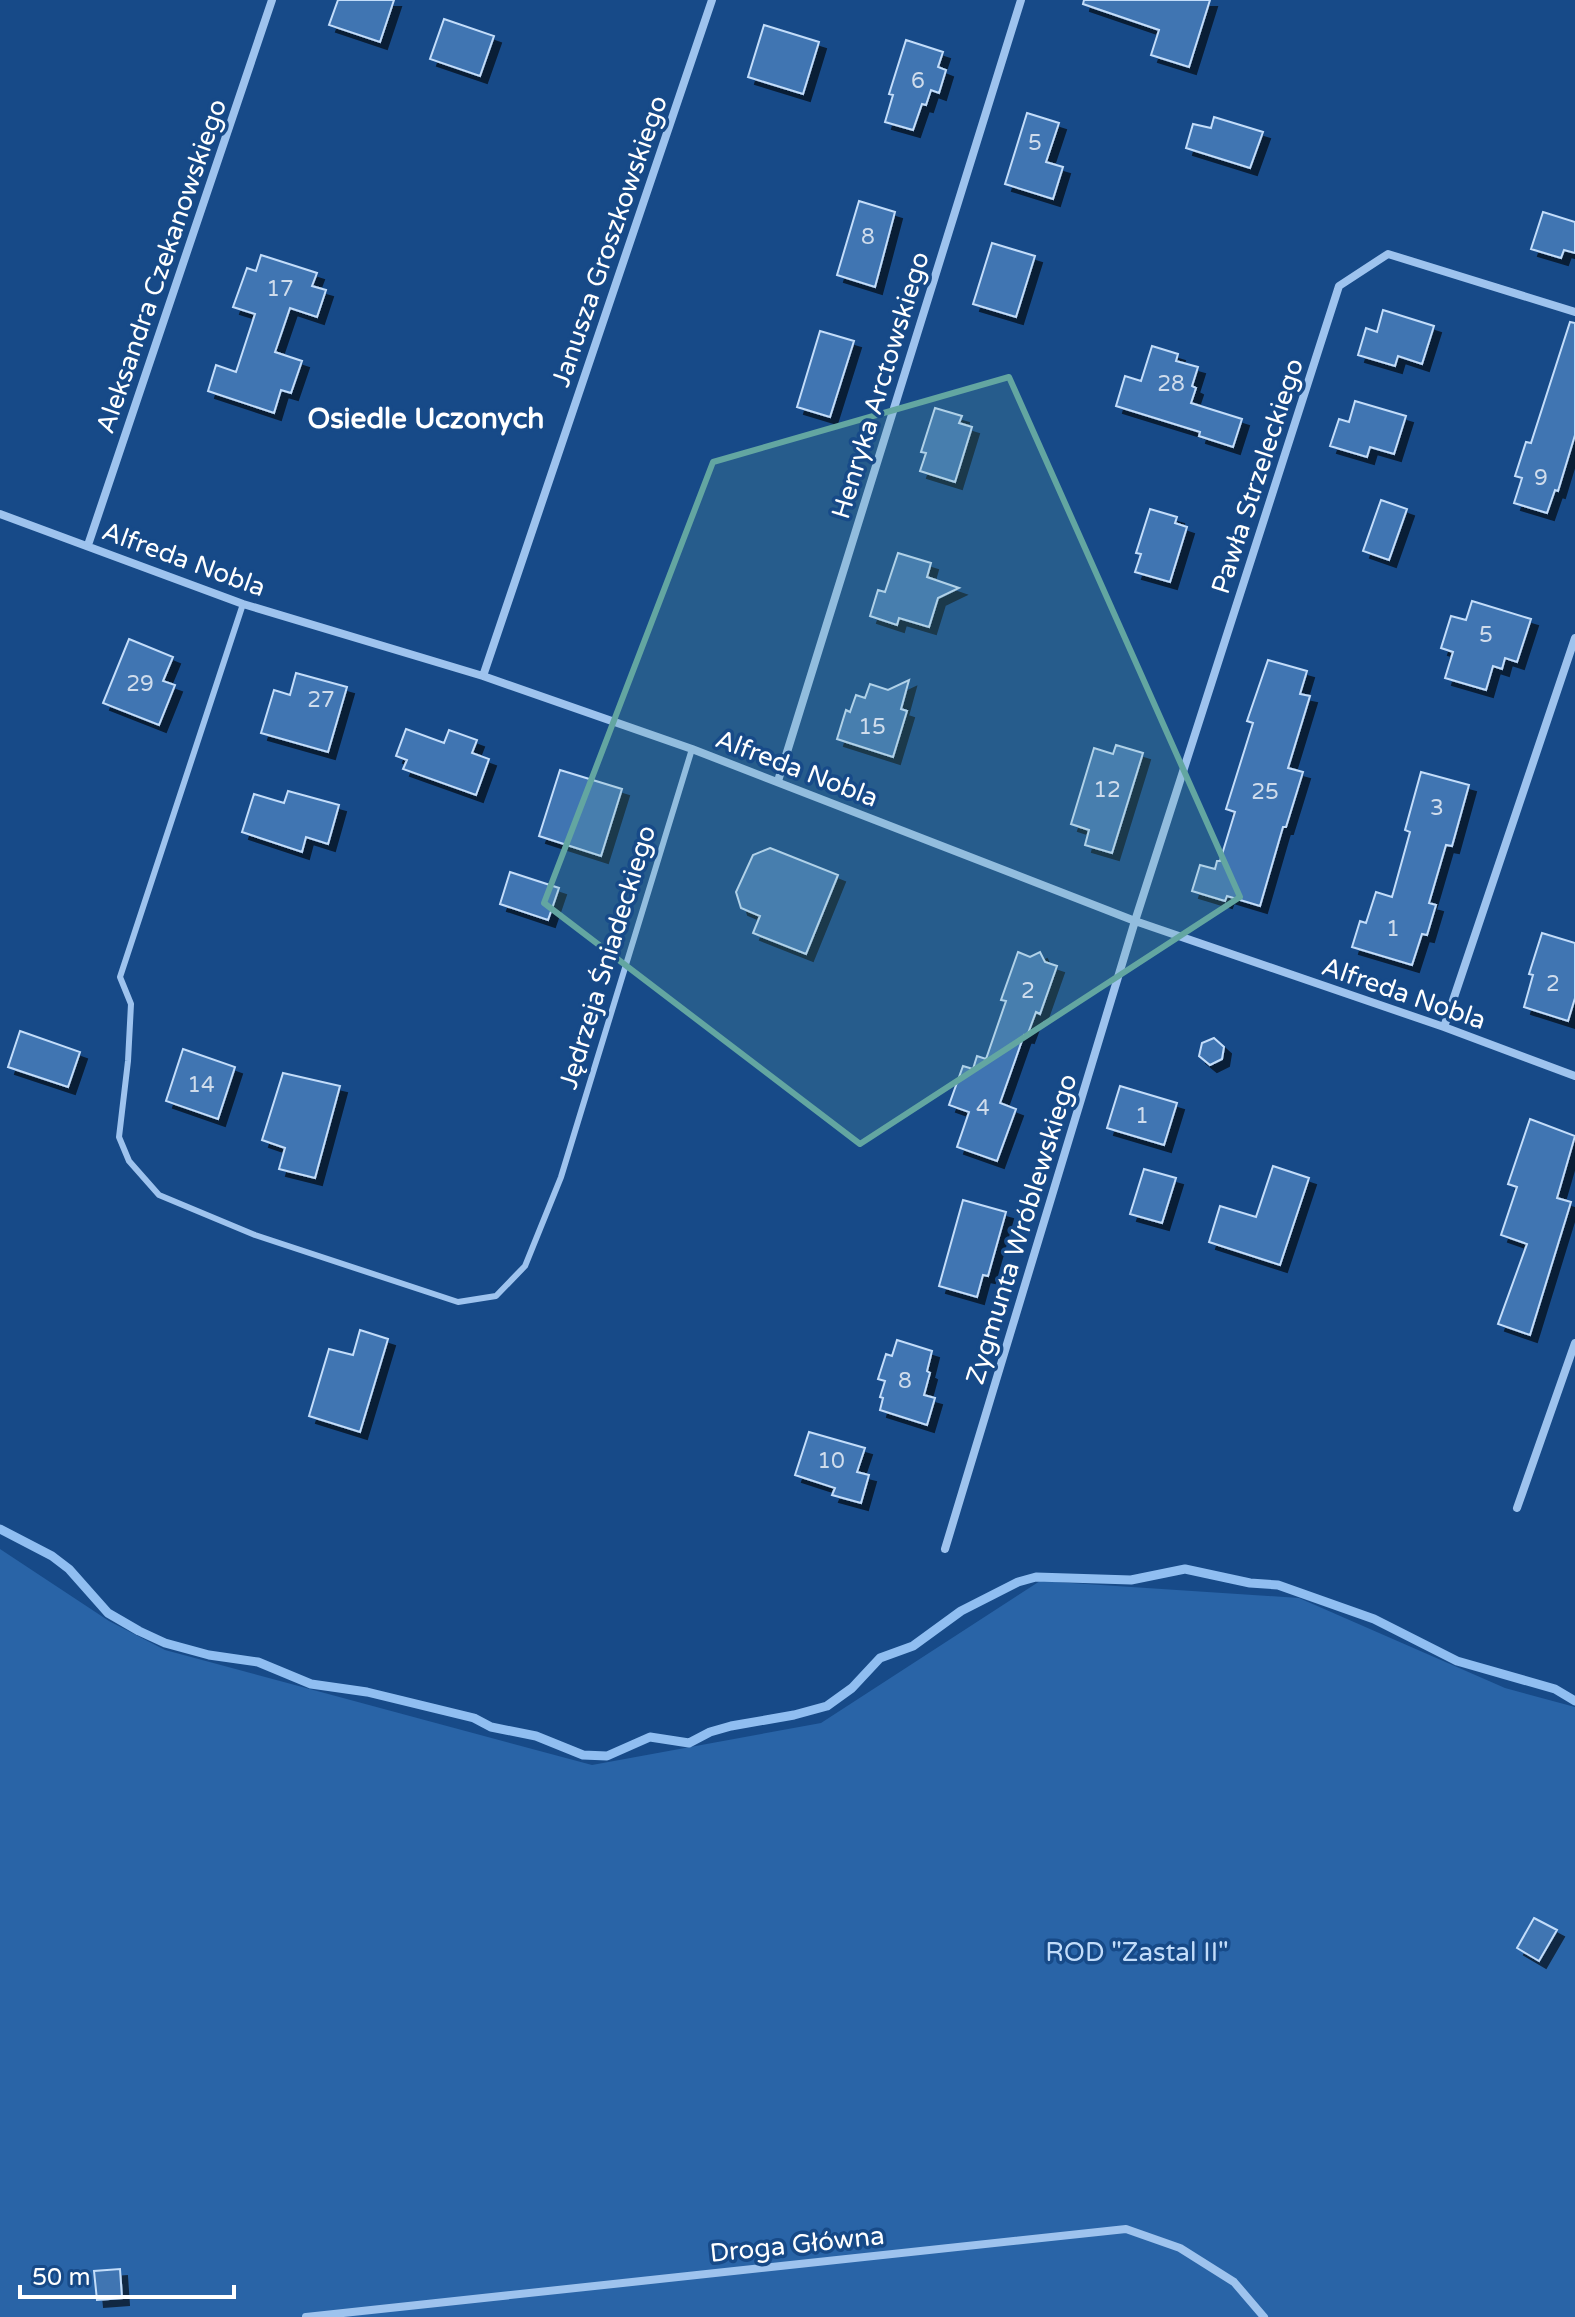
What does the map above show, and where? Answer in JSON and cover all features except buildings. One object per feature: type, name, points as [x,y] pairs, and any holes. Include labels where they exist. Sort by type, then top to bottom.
[{"type":"street","name":"Aleksandra Czekanowskiego","points":[[88,545],[272,0]]},
{"type":"street","name":"Janusza Groszkowskiego","points":[[483,676],[712,0]]},
{"type":"street","name":"Henryka Arctowskiego","points":[[778,781],[1021,0]]},
{"type":"street","name":"Pawła Strzeleckiego","points":[[1135,921],[1339,286],[1388,254],[1575,312]]},
{"type":"street","name":"Alfreda Nobla","points":[[0,514],[243,604],[483,676],[692,749],[1135,921],[1444,1027],[1575,1076]]},
{"type":"street","points":[[1444,1027],[1575,638]]},
{"type":"street","name":"Zygmunta Wróblewskiego","points":[[945,1549],[1135,921]]},
{"type":"street","points":[[1517,1508],[1575,1343]]},
{"type":"street","name":"Droga Główna","points":[[306,2317],[1126,2229],[1180,2248],[1234,2282],[1264,2317]]},
{"type":"lane","name":"Jędrzeja Śniadeckiego","points":[[243,604],[120,977],[131,1004],[119,1137],[129,1161],[159,1195],[255,1235],[458,1302],[496,1296],[525,1266],[561,1177],[692,749]]},
{"type":"highlighted area","points":[[1009,377],[1240,897],[860,1144],[544,903],[713,462]]},
{"type":"green space","name":"ROD \"Zastal II\"","points":[[0,1549],[109,1621],[165,1650],[592,1765],[821,1723],[1040,1581],[1299,1598],[1505,1688],[1575,1707],[1575,2317],[0,2317]]},
{"type":"waterway","points":[[0,1529],[52,1556],[69,1569],[108,1613],[165,1643],[209,1655],[258,1662],[311,1684],[367,1692],[474,1718],[491,1727],[536,1736],[583,1755],[607,1756],[650,1737],[689,1743],[731,1726],[827,1706],[852,1688],[880,1658],[913,1646],[961,1611],[1018,1582],[1036,1577],[1131,1580],[1185,1569],[1250,1583],[1278,1585],[1374,1619],[1457,1661],[1555,1689],[1575,1701]]},
{"type":"district","name":"Osiedle Uczonych","points":[[426,418]]}]
